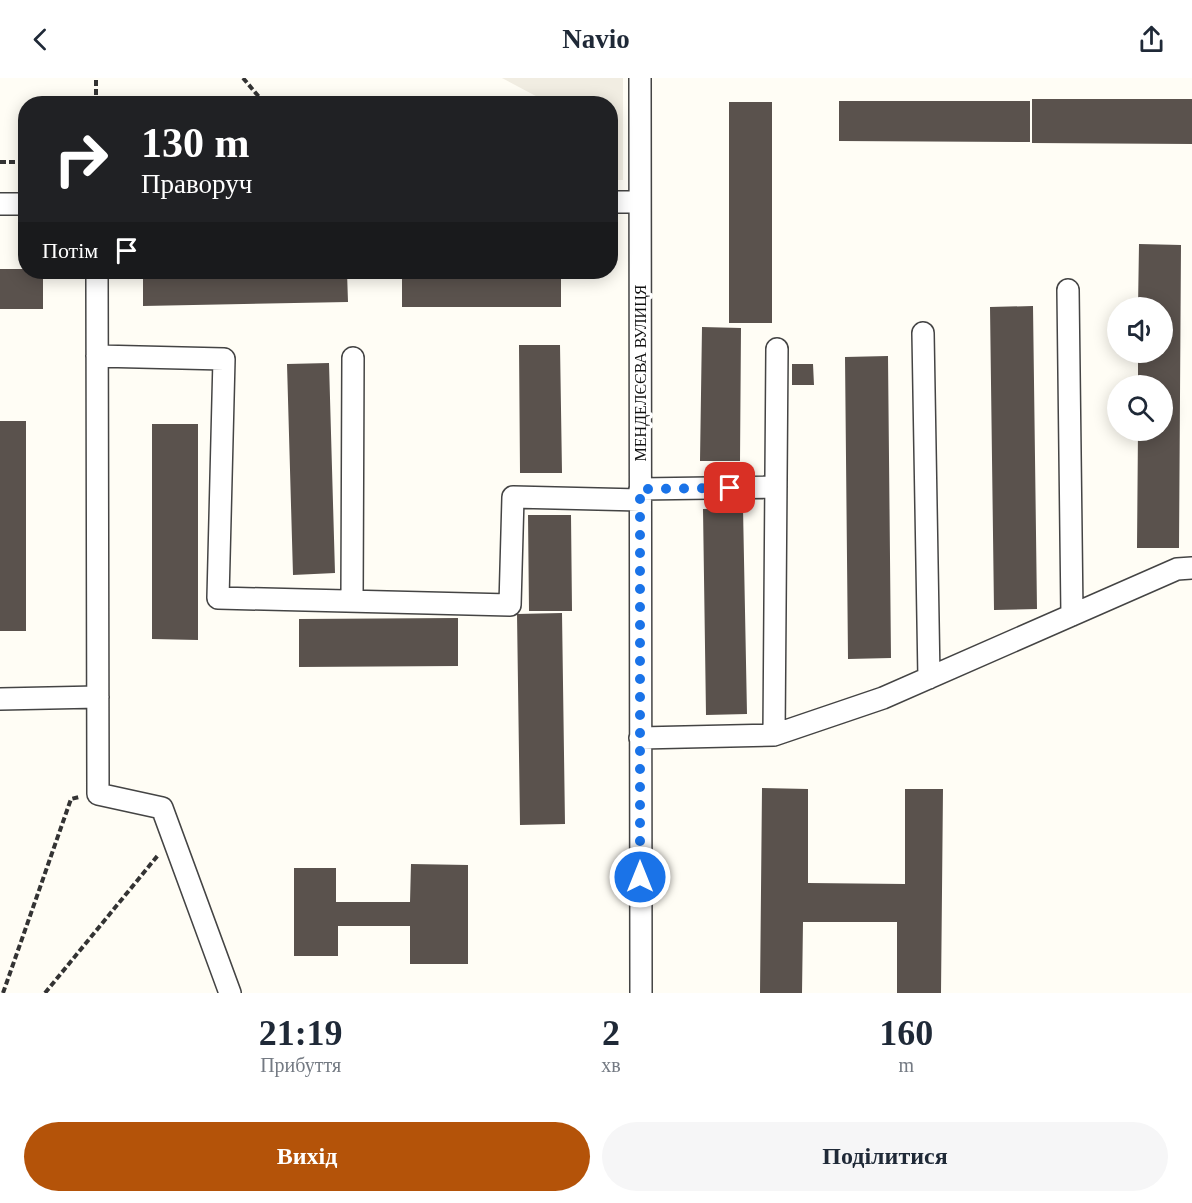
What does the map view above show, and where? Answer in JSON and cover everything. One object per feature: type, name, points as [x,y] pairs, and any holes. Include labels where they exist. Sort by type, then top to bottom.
[{"type":"street","name":"МЕНДЕЛЄЄВА ВУЛИЦЯ","points":[[639,78],[640,993]]},
{"type":"street","points":[[618,202],[639,202]]},
{"type":"street","points":[[0,204],[18,204]]},
{"type":"street","points":[[97,279],[98,794],[162,808],[230,993]]},
{"type":"street","points":[[1068,290],[1072,615]]},
{"type":"street","points":[[923,333],[928,678]]},
{"type":"street","points":[[774,735],[777,349]]},
{"type":"street","points":[[97,356],[224,359],[218,598],[510,605],[513,497],[640,494],[776,487]]},
{"type":"street","points":[[352,601],[353,358]]},
{"type":"street","points":[[640,738],[774,735],[883,698],[1177,569],[1192,568]]},
{"type":"street","points":[[0,699],[98,697]]},
{"type":"path","points":[[96,78],[96,96]]},
{"type":"path","points":[[243,78],[258,96]]},
{"type":"path","points":[[0,162],[18,162]]},
{"type":"path","points":[[3,993],[71,799],[98,794]]},
{"type":"path","points":[[45,993],[173,837]]},
{"type":"shaded area","points":[[502,78],[623,78],[623,180],[618,180],[618,96],[536,96]]},
{"type":"building","points":[[1032,99],[1192,99],[1192,144],[1032,143]]},
{"type":"building","points":[[839,101],[1030,101],[1030,142],[839,141]]},
{"type":"building","points":[[729,102],[772,102],[772,323],[729,323]]},
{"type":"building","points":[[1139,244],[1181,245],[1179,548],[1137,548],[1138,441],[1173,441],[1173,375],[1138,375],[1138,363],[1173,363],[1173,297],[1138,297]]},
{"type":"building","points":[[0,269],[18,269],[18,279],[43,279],[43,309],[0,309]]},
{"type":"building","points":[[143,279],[347,279],[348,302],[143,306]]},
{"type":"building","points":[[402,279],[561,279],[561,307],[402,307]]},
{"type":"building","points":[[1033,306],[1037,609],[994,610],[990,307]]},
{"type":"building","points":[[702,327],[741,328],[740,461],[700,461]]},
{"type":"building","points":[[519,345],[560,345],[562,473],[520,473]]},
{"type":"building","points":[[888,356],[891,658],[848,659],[845,357]]},
{"type":"building","points":[[329,363],[335,573],[293,575],[287,364]]},
{"type":"building","points":[[792,364],[813,364],[814,385],[792,385]]},
{"type":"building","points":[[0,421],[26,421],[26,631],[0,631]]},
{"type":"building","points":[[152,424],[198,424],[198,640],[152,639]]},
{"type":"building","points":[[743,508],[747,714],[706,715],[703,509]]},
{"type":"building","points":[[528,515],[571,515],[572,611],[529,611]]},
{"type":"building","points":[[562,613],[565,824],[520,825],[517,614]]},
{"type":"building","points":[[458,618],[458,666],[299,667],[299,619]]},
{"type":"building","points":[[762,788],[808,789],[808,883],[905,884],[905,789],[943,789],[941,993],[897,993],[897,922],[803,922],[802,993],[760,993]]},
{"type":"building","points":[[411,864],[468,865],[468,964],[410,964],[410,926],[338,926],[338,956],[294,956],[294,868],[336,868],[336,902],[410,902]]},
{"type":"route","points":[[640,877],[640,489],[730,488]]}]
